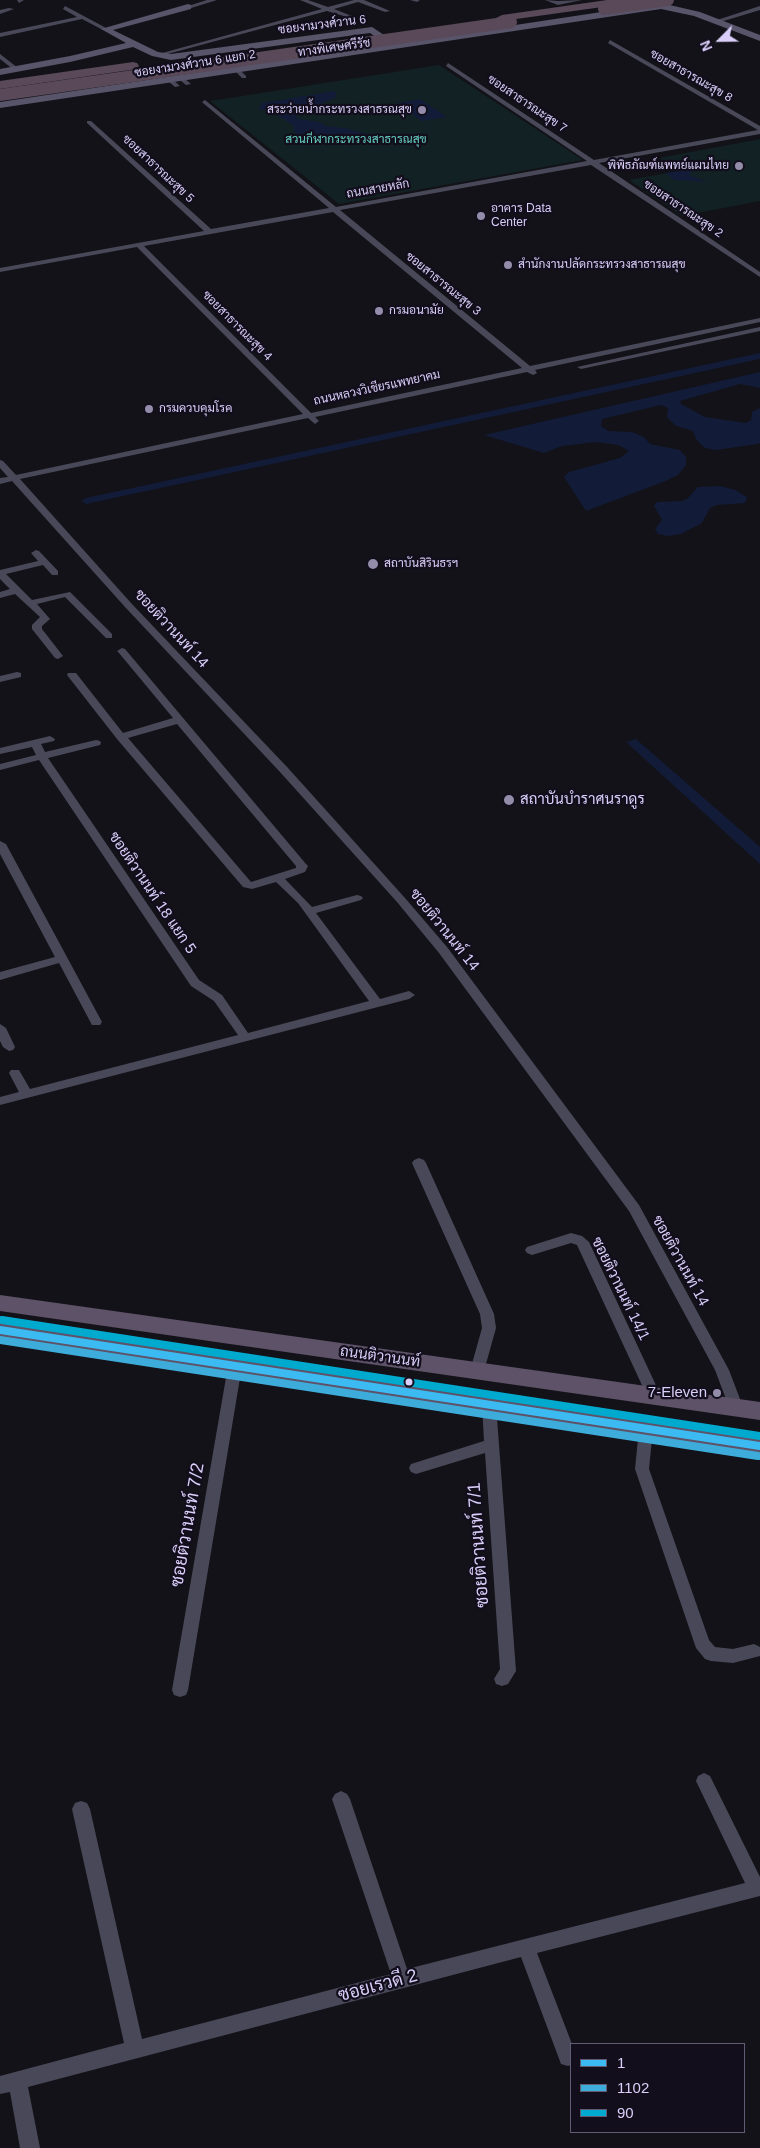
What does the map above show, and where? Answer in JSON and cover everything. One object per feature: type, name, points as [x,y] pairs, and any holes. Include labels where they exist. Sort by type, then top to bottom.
[{"type":"highway","name":"ทางพิเศษศรีรัช","points":[[0,95],[634,0]]},
{"type":"highway","name":"ทางพิเศษศรีรัช","points":[[0,89],[506,20],[665,3]]},
{"type":"highway","points":[[0,85],[396,29],[506,20]]},
{"type":"highway","points":[[0,100],[428,39],[506,20]]},
{"type":"highway","points":[[33,80],[54,84],[55,88],[46,94]]},
{"type":"main road","name":"ถนนติวานนท์","points":[[0,1304],[760,1411]]},
{"type":"main road","name":"ถนนติวานนท์","points":[[0,1330],[760,1446]]},
{"type":"street","points":[[176,0],[188,7]]},
{"type":"street","points":[[105,29],[214,0]]},
{"type":"street","points":[[303,0],[355,19]]},
{"type":"street","points":[[158,55],[358,0],[387,11]]},
{"type":"street","points":[[548,0],[558,3],[579,0]]},
{"type":"street","points":[[634,0],[665,3],[760,38]]},
{"type":"street","points":[[394,46],[665,3]]},
{"type":"street","points":[[65,8],[133,44]]},
{"type":"street","points":[[717,21],[760,8]]},
{"type":"street","points":[[0,12],[11,9]]},
{"type":"street","points":[[68,20],[56,14],[72,11]]},
{"type":"street","points":[[0,35],[83,17]]},
{"type":"street","name":"ซอยงามวงศ์วาน 6","points":[[133,44],[158,55],[175,57],[372,30],[394,46]]},
{"type":"street","name":"ซอยสาธารณะสุข 8","points":[[610,42],[760,131]]},
{"type":"street","points":[[0,72],[70,59],[133,44]]},
{"type":"street","name":"ซอยงามวงศ์วาน 6 แยก 2","points":[[0,105],[235,74],[394,46]]},
{"type":"street","points":[[0,56],[16,69]]},
{"type":"street","name":"ซอยสาธารณะสุข 7","points":[[448,65],[594,162]]},
{"type":"street","name":"ซอยสาธารณะสุข 3","points":[[205,102],[537,376]]},
{"type":"street","name":"ซอยสาธารณะสุข 5","points":[[90,122],[211,232]]},
{"type":"street","name":"ถนนสายหลัก","points":[[0,270],[140,246],[760,131]]},
{"type":"street","name":"ซอยสาธารณะสุข 2","points":[[594,162],[760,275]]},
{"type":"street","name":"ซอยสาธารณะสุข 4","points":[[140,246],[314,419]]},
{"type":"street","name":"ถนนหลวงวิเชียรแพทยาคม","points":[[0,490],[18,482],[314,419],[529,369],[760,320]]},
{"type":"street","name":"ถนนหลวงวิเชียรแพทยาคม","points":[[314,419],[760,330]]},
{"type":"street","points":[[0,463],[18,482]]},
{"type":"street","name":"ถนนหลวงวิเชียรแพทยาคม","points":[[0,481],[18,482]]},
{"type":"street","name":"ซอยติวานนท์ 14","points":[[18,482],[55,525],[284,770],[402,900],[443,950],[634,1208],[722,1370],[736,1408]]},
{"type":"street","points":[[36,553],[55,573]]},
{"type":"street","points":[[1,576],[45,562]]},
{"type":"street","points":[[1,576],[18,590],[45,619],[37,625],[37,629],[58,656]]},
{"type":"street","points":[[0,595],[18,590]]},
{"type":"street","points":[[31,603],[67,594],[108,636]]},
{"type":"street","points":[[72,675],[121,737],[247,885],[252,886],[301,870],[302,866],[122,651]]},
{"type":"street","points":[[0,679],[17,675]]},
{"type":"street","points":[[121,737],[178,720]]},
{"type":"street","points":[[0,751],[50,739]]},
{"type":"street","name":"ซอยติวานนท์ 18 แยก 5","points":[[35,743],[43,758],[195,983],[218,998],[245,1037]]},
{"type":"street","points":[[0,768],[96,743]]},
{"type":"street","points":[[0,844],[6,866],[62,959],[96,1022]]},
{"type":"street","points":[[278,878],[302,900],[376,1002]]},
{"type":"street","points":[[309,911],[357,898]]},
{"type":"street","points":[[0,976],[62,959]]},
{"type":"street","points":[[0,1100],[409,995]]},
{"type":"street","points":[[0,1028],[9,1047]]},
{"type":"street","points":[[15,1072],[26,1094]]},
{"type":"street","points":[[419,1162],[487,1314],[489,1328],[477,1371]]},
{"type":"street","name":"ซอยติวานนท์ 14/1","points":[[532,1250],[571,1238],[577,1238],[582,1242],[654,1396]]},
{"type":"street","name":"ซอยติวานนท์ 7/2","points":[[180,1690],[235,1366]]},
{"type":"street","name":"ซอยติวานนท์ 7/1","points":[[489,1405],[508,1671],[502,1679]]},
{"type":"street","points":[[646,1429],[642,1469],[702,1643],[712,1654],[733,1656],[754,1651]]},
{"type":"street","points":[[416,1468],[492,1445]]},
{"type":"street","name":"ซอยเรวดี 2","points":[[8,2082],[526,1947],[758,1889],[704,1781]]},
{"type":"street","points":[[341,1799],[402,1980]]},
{"type":"street","points":[[81,1809],[134,2049]]},
{"type":"street","points":[[526,1947],[568,2057]]},
{"type":"street","points":[[8,2082],[30,2148]]},
{"type":"green space","name":"สวนกีฬากระทรวงสาธารณสุข","points":[[439,65],[583,160],[339,204],[210,101]]},
{"type":"green space","points":[[760,139],[760,201],[682,216],[629,180],[678,171],[659,158]]},
{"type":"water","points":[[335,91],[336,97],[295,115],[298,119],[320,122],[325,126],[345,128],[375,136],[368,140],[339,145],[301,138],[294,131],[294,126],[271,111],[259,109],[262,103]]},
{"type":"water","name":"สระว่ายน้ำกระทรวงสาธรณสุข","points":[[420,99],[447,117],[421,121],[398,103]]},
{"type":"water","points":[[689,166],[694,169],[689,175],[707,182],[675,180],[665,173],[679,171]]},
{"type":"water","points":[[760,372],[760,388],[740,384],[680,401],[681,404],[705,417],[746,423],[751,420],[752,412],[760,408],[760,443],[757,444],[716,450],[705,448],[696,439],[693,431],[676,426],[667,417],[668,408],[661,405],[602,419],[601,426],[608,431],[632,432],[644,437],[650,444],[680,450],[686,457],[686,465],[678,475],[663,482],[586,511],[564,477],[569,472],[620,458],[629,451],[618,445],[596,442],[562,446],[544,453],[484,435]]},
{"type":"water","points":[[720,486],[735,490],[747,497],[745,503],[717,505],[710,508],[702,523],[681,534],[668,536],[658,534],[655,529],[662,520],[654,506],[657,502],[682,501],[687,499],[698,487]]},
{"type":"water","points":[[636,739],[760,847],[760,864],[626,742]]},
{"type":"waterway","points":[[86,501],[760,356]]},
{"type":"transit line","name":"90","points":[[2,1320],[760,1436]]},
{"type":"transit line","name":"1","points":[[0,1330],[760,1446]]},
{"type":"transit line","name":"1102","points":[[0,1340],[758,1456]]},
{"type":"place","name":"สระว่ายน้ำกระทรวงสาธรณสุข","points":[[422,110]]},
{"type":"place","name":"พิพิธภัณฑ์แพทย์แผนไทย","points":[[739,166]]},
{"type":"place","name":"อาคาร Data Center","points":[[481,216]]},
{"type":"place","name":"สำนักงานปลัดกระทรวงสาธารณสุข","points":[[508,265]]},
{"type":"place","name":"กรมอนามัย","points":[[379,311]]},
{"type":"place","name":"กรมควบคุมโรค","points":[[149,409]]},
{"type":"place","name":"สถาบันสิรินธรฯ","points":[[373,564]]},
{"type":"place","name":"สถาบันบำราศนราดูร","points":[[509,800]]},
{"type":"place","name":"7-Eleven","points":[[717,1393]]}]
